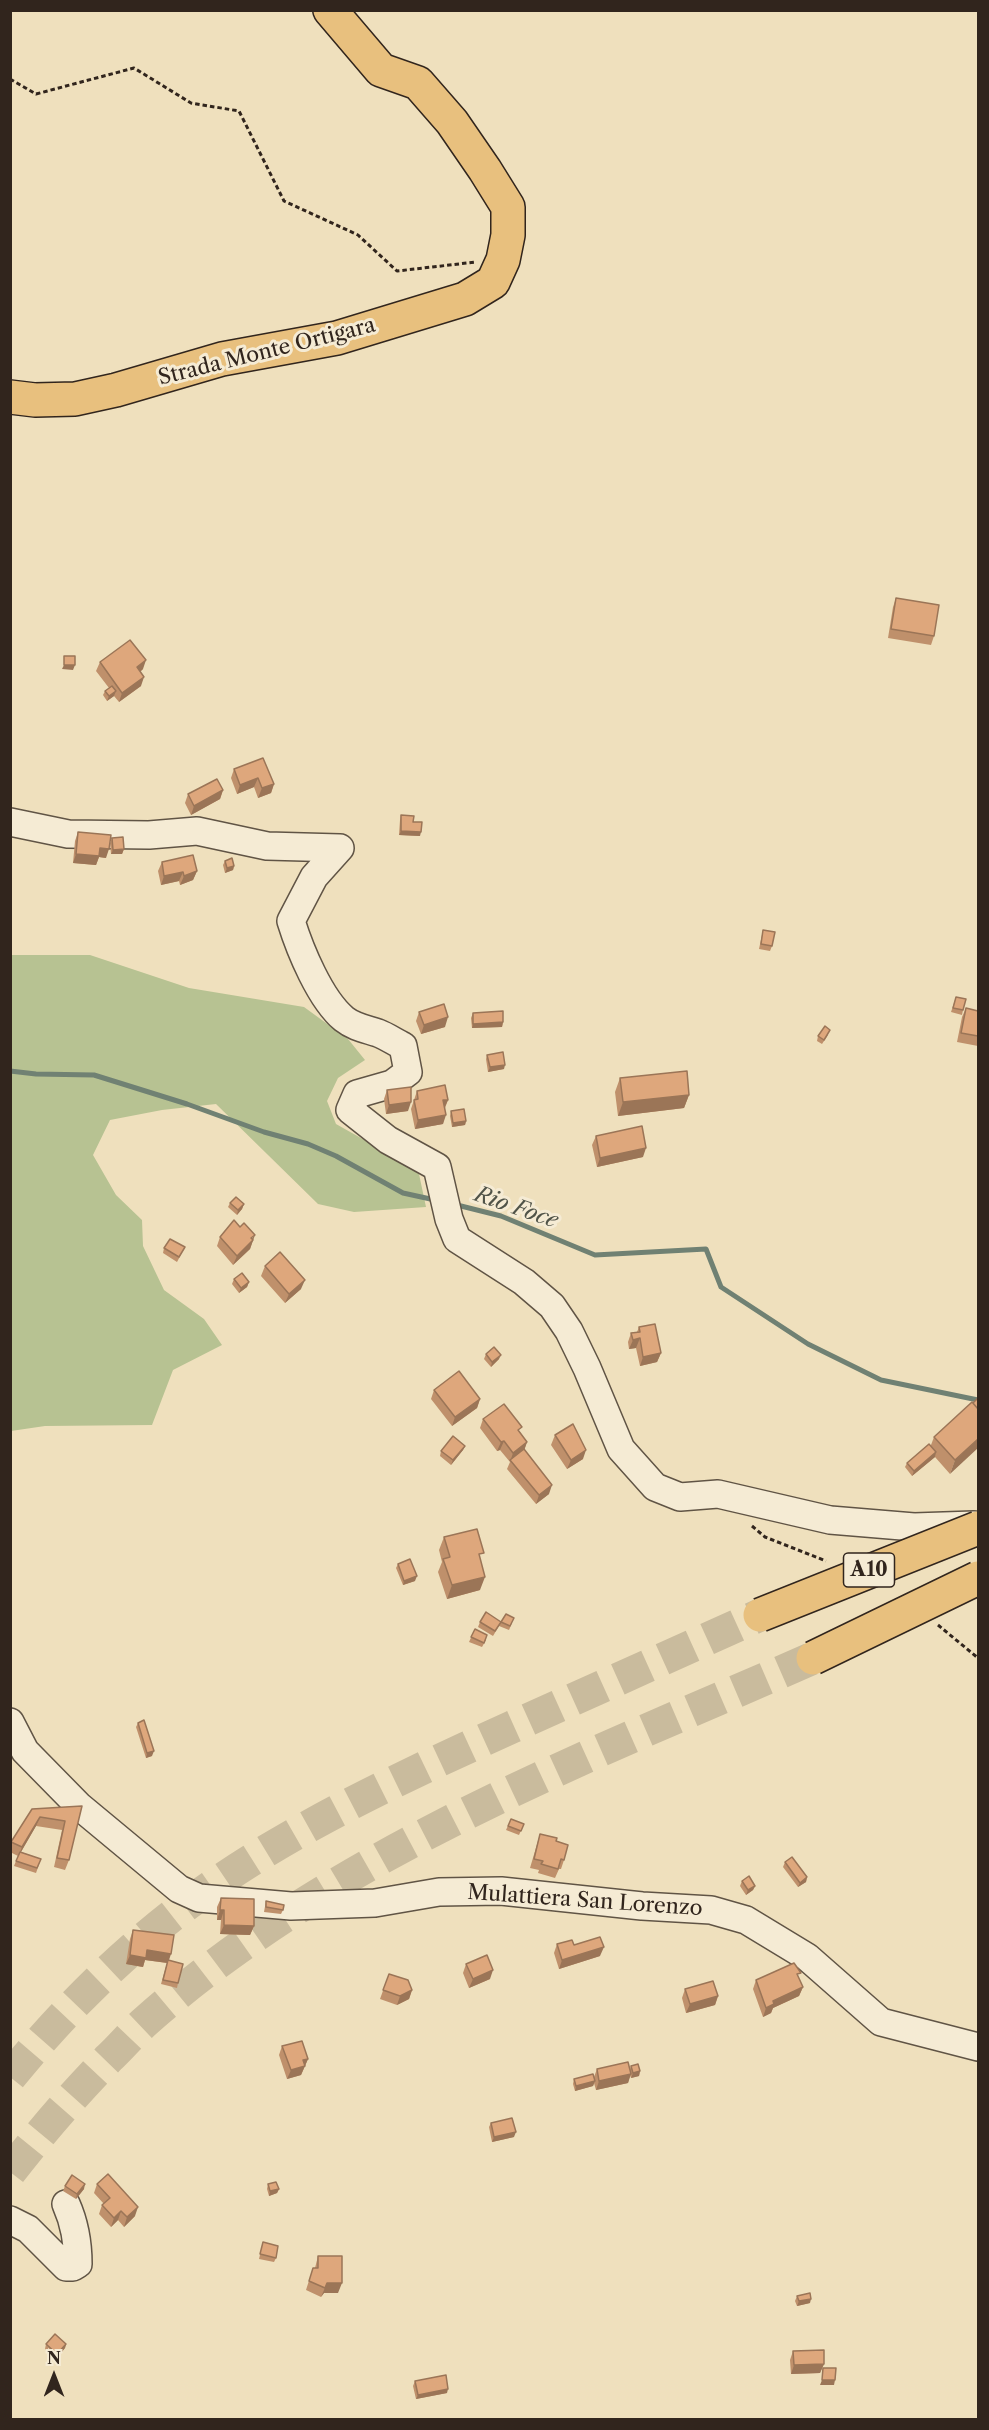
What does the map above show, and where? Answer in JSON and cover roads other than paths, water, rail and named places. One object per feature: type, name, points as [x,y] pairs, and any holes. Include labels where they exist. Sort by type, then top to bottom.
[{"type":"main road","name":"Strada Monte Ortigara","points":[[10,397],[35,400],[75,399],[116,390],[222,358],[337,338],[465,299],[493,282],[503,260],[508,235],[508,207],[452,122],[418,83],[381,70],[330,10]]},
{"type":"main road","name":"A10","points":[[760,1615],[978,1526]]},
{"type":"main road","name":"A10","points":[[813,1658],[978,1578]]},
{"type":"street","points":[[10,822],[68,834],[149,835],[197,831],[267,846],[340,848],[314,877],[291,921],[299,946],[325,994],[344,1018],[362,1029],[379,1033],[403,1046],[408,1072],[392,1084],[357,1094],[350,1110],[388,1140],[437,1167],[448,1219],[457,1239],[524,1282],[552,1306],[569,1331],[587,1368],[621,1449],[655,1487],[680,1497],[718,1494],[830,1520],[914,1527],[978,1526]]},
{"type":"street","name":"Mulattiera San Lorenzo","points":[[10,1722],[25,1752],[79,1806],[179,1889],[199,1898],[291,1906],[375,1904],[439,1892],[501,1891],[642,1906],[711,1910],[746,1920],[807,1957],[881,2022],[978,2047]]},
{"type":"street","points":[[10,2220],[28,2229],[66,2267],[73,2267],[78,2264],[78,2246],[73,2220],[66,2204]]},
{"type":"waterway","name":"Rio Foce","points":[[10,1071],[94,1075],[187,1104],[264,1132],[308,1144],[336,1156],[403,1193],[435,1200]]},
{"type":"waterway","name":"Rio Foce","points":[[453,1204],[501,1216],[595,1255],[706,1249],[721,1287],[808,1344],[881,1380],[978,1400]]},
{"type":"tunnel","points":[[10,2077],[49,2031],[113,1966],[182,1908],[260,1855],[300,1831],[384,1787],[760,1615]]},
{"type":"tunnel","points":[[10,2172],[70,2099],[142,2025],[221,1960],[299,1907],[381,1858],[465,1814],[552,1773],[813,1658]]}]
